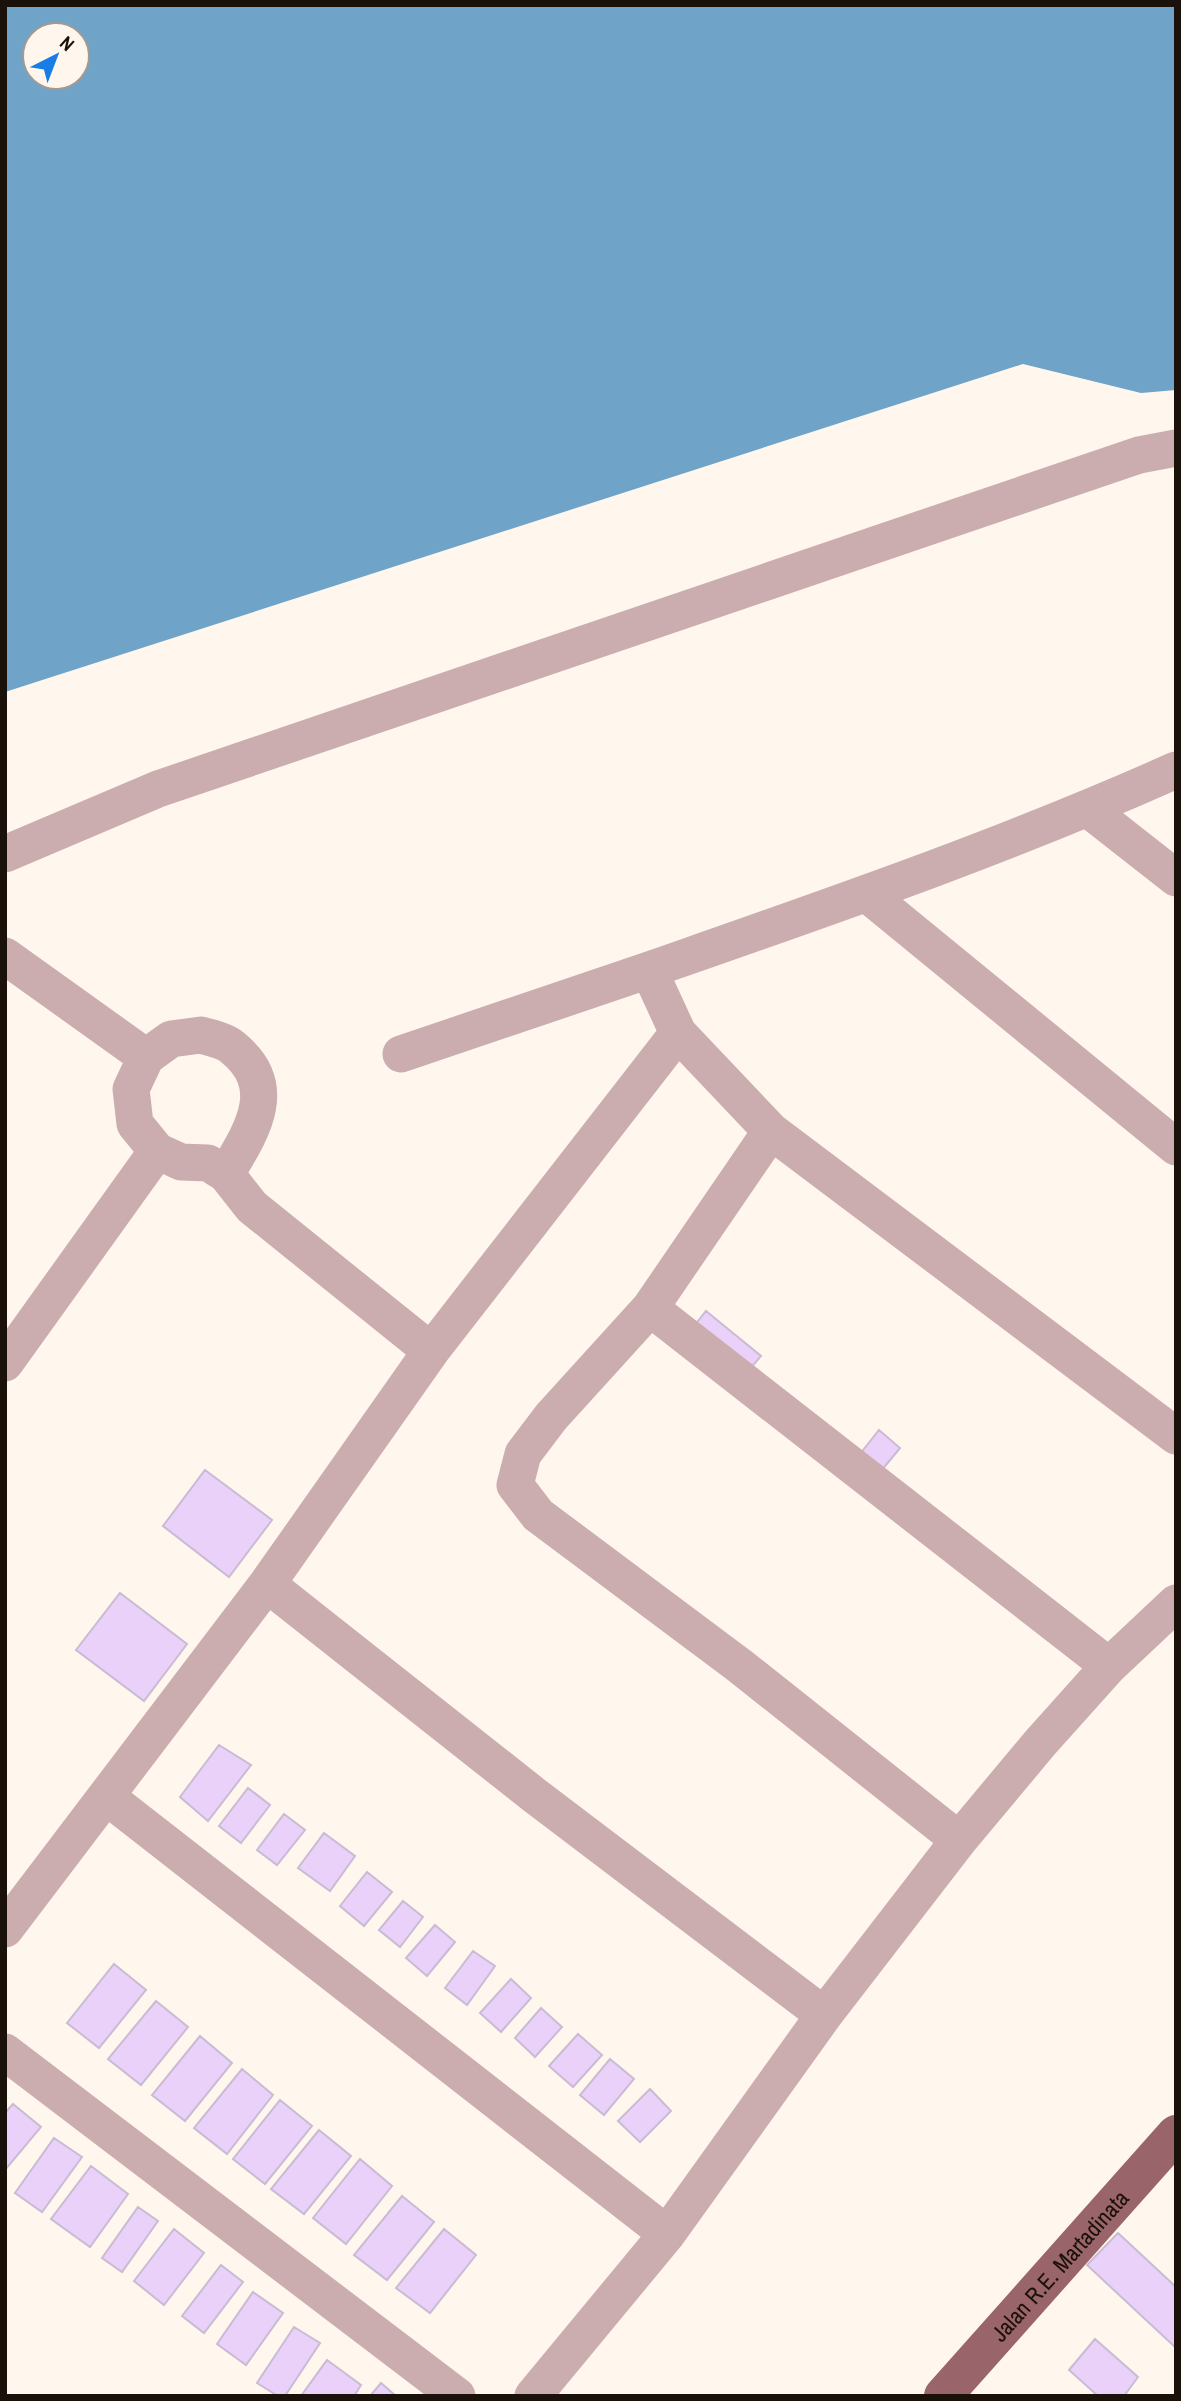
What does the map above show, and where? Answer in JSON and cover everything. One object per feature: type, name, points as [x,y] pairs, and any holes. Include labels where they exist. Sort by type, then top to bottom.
[{"type":"highway","name":"Jalan R.E. Martadinata","points":[[943,2396],[1176,2134]]},
{"type":"street","points":[[5,854],[158,789],[1139,455],[1176,448]]},
{"type":"street","points":[[401,1054],[867,894],[1088,809],[1176,770]]},
{"type":"street","points":[[1088,809],[1176,878]]},
{"type":"street","points":[[867,894],[1176,1147]]},
{"type":"street","points":[[5,956],[146,1057]]},
{"type":"street","points":[[649,970],[678,1034],[771,1131],[1176,1436]]},
{"type":"street","points":[[5,1929],[267,1584],[431,1351],[678,1034]]},
{"type":"street","points":[[226,1174],[253,1128],[260,1098],[252,1068],[231,1045],[201,1035],[171,1039],[146,1057],[131,1089],[135,1124],[157,1151],[181,1162],[208,1163],[226,1174],[252,1207],[431,1351]]},
{"type":"street","points":[[771,1131],[650,1308],[551,1417],[523,1454],[515,1485],[538,1515],[740,1666],[959,1840]]},
{"type":"street","points":[[5,1363],[157,1151]]},
{"type":"street","points":[[650,1308],[1110,1666]]},
{"type":"street","points":[[267,1584],[534,1795],[824,2015]]},
{"type":"street","points":[[533,2396],[667,2234],[824,2015],[959,1840],[1040,1743],[1110,1666],[1176,1603]]},
{"type":"street","points":[[107,1797],[667,2234]]},
{"type":"street","points":[[5,2052],[457,2396]]},
{"type":"water","points":[[5,5],[1176,5],[1176,390],[1141,393],[1023,364],[5,692]]},
{"type":"building","points":[[706,1311],[761,1356],[744,1376],[690,1331]]},
{"type":"building","points":[[879,1430],[900,1448],[881,1471],[860,1454]]},
{"type":"building","points":[[205,1470],[272,1520],[229,1577],[163,1526]]},
{"type":"building","points":[[120,1593],[187,1644],[144,1701],[76,1650]]},
{"type":"building","points":[[219,1745],[251,1765],[208,1821],[180,1797]]},
{"type":"building","points":[[248,1788],[270,1805],[241,1843],[219,1826]]},
{"type":"building","points":[[284,1814],[305,1830],[277,1865],[257,1850]]},
{"type":"building","points":[[324,1833],[355,1856],[330,1891],[298,1868]]},
{"type":"building","points":[[367,1872],[392,1892],[364,1926],[340,1906]]},
{"type":"building","points":[[403,1901],[423,1917],[400,1947],[379,1930]]},
{"type":"building","points":[[435,1925],[455,1942],[427,1976],[406,1958]]},
{"type":"building","points":[[473,1951],[495,1966],[467,2005],[445,1988]]},
{"type":"building","points":[[114,1964],[146,1990],[99,2048],[67,2023]]},
{"type":"building","points":[[511,1979],[531,1998],[501,2032],[480,2013]]},
{"type":"building","points":[[156,2001],[188,2027],[141,2085],[108,2059]]},
{"type":"building","points":[[541,2008],[562,2027],[535,2057],[515,2038]]},
{"type":"building","points":[[578,2034],[602,2055],[573,2087],[549,2066]]},
{"type":"building","points":[[200,2036],[232,2063],[185,2121],[152,2095]]},
{"type":"building","points":[[610,2059],[634,2079],[604,2115],[580,2095]]},
{"type":"building","points":[[242,2069],[273,2095],[227,2154],[194,2128]]},
{"type":"building","points":[[650,2089],[671,2111],[640,2142],[618,2121]]},
{"type":"building","points":[[280,2100],[312,2126],[265,2184],[233,2159]]},
{"type":"building","points":[[13,2104],[41,2127],[5,2170],[5,2113]]},
{"type":"building","points":[[319,2130],[351,2156],[304,2214],[271,2189]]},
{"type":"building","points":[[54,2138],[82,2157],[42,2212],[15,2193]]},
{"type":"building","points":[[360,2159],[392,2186],[346,2244],[313,2218]]},
{"type":"building","points":[[91,2166],[128,2194],[90,2247],[51,2219]]},
{"type":"building","points":[[402,2196],[434,2222],[387,2280],[354,2255]]},
{"type":"building","points":[[138,2207],[158,2221],[122,2272],[102,2258]]},
{"type":"building","points":[[174,2229],[204,2253],[164,2305],[134,2281]]},
{"type":"building","points":[[444,2229],[476,2255],[430,2313],[396,2288]]},
{"type":"building","points":[[1118,2233],[1176,2287],[1176,2348],[1087,2265]]},
{"type":"building","points":[[221,2265],[243,2282],[204,2333],[182,2316]]},
{"type":"building","points":[[253,2292],[283,2313],[246,2365],[217,2344]]},
{"type":"building","points":[[294,2327],[320,2343],[285,2396],[278,2396],[257,2383]]},
{"type":"building","points":[[1095,2339],[1138,2377],[1124,2396],[1098,2396],[1069,2370]]},
{"type":"building","points":[[327,2360],[361,2385],[354,2396],[301,2396]]},
{"type":"building","points":[[381,2383],[396,2396],[370,2396]]}]
